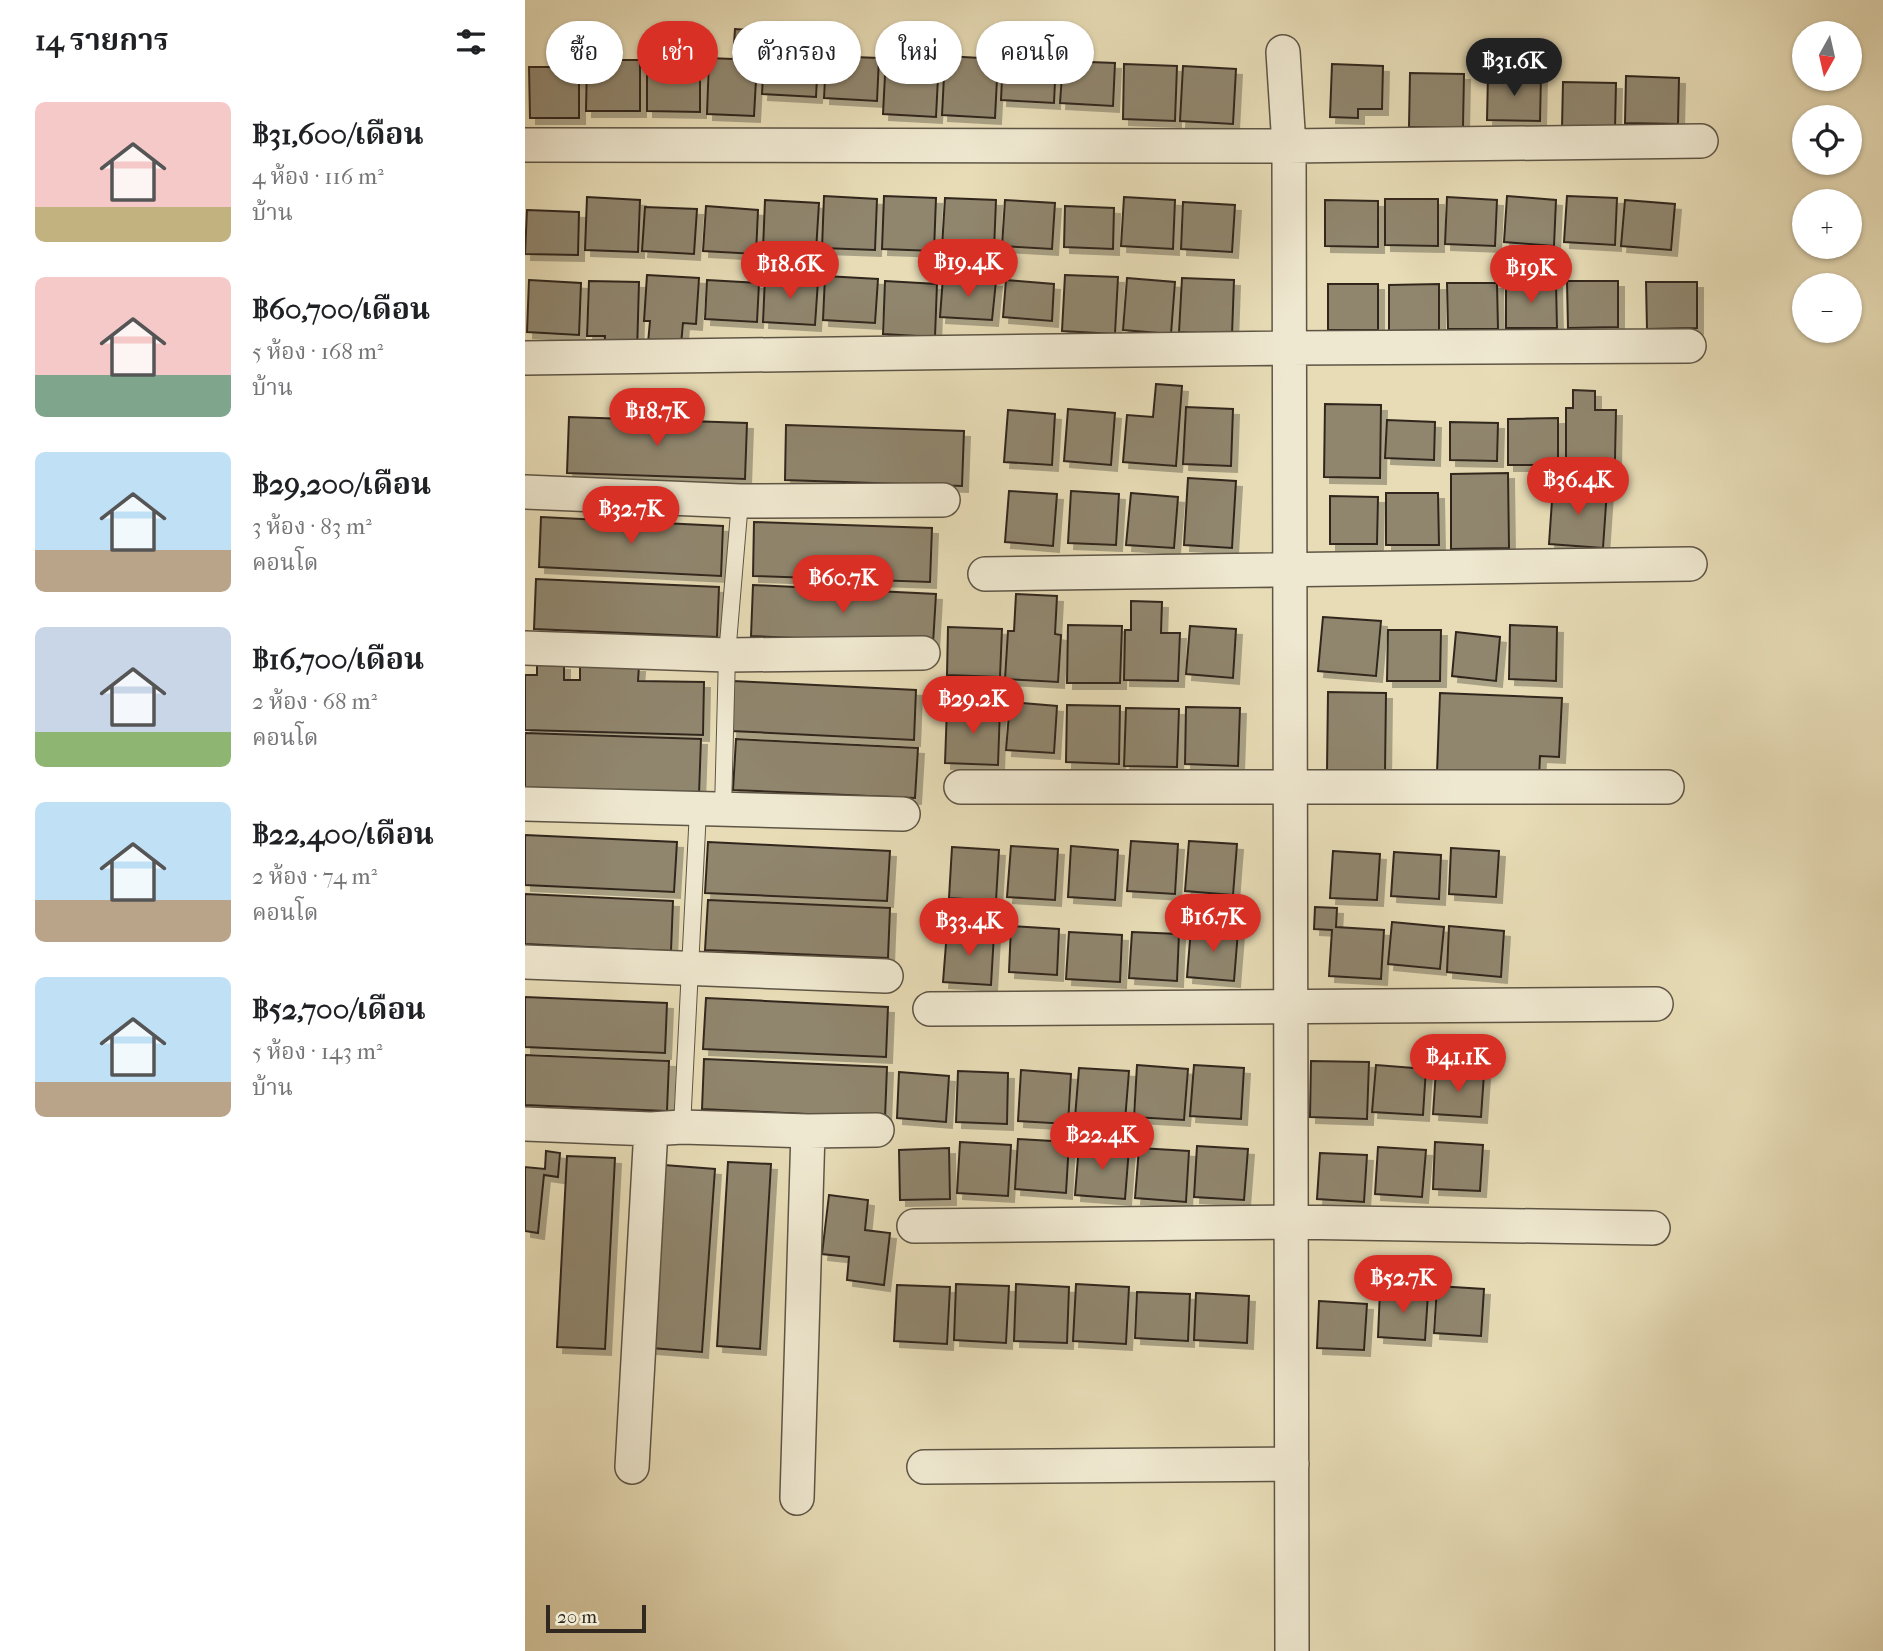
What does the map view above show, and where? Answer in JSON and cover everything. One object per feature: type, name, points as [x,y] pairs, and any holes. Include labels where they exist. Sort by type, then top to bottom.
[{"type":"street","points":[[1283,52],[1289,146],[1292,1651]]},
{"type":"street","points":[[525,145],[1289,146],[1701,141]]},
{"type":"street","points":[[525,358],[1290,348],[1689,346]]},
{"type":"street","points":[[525,492],[740,501],[943,500]]},
{"type":"street","points":[[985,574],[1690,564]]},
{"type":"street","points":[[525,648],[727,655],[923,653]]},
{"type":"street","points":[[961,787],[1667,787]]},
{"type":"street","points":[[525,804],[903,814]]},
{"type":"street","points":[[525,962],[886,976]]},
{"type":"street","points":[[930,1009],[1657,1004]]},
{"type":"street","points":[[525,1124],[808,1131],[877,1130]]},
{"type":"street","points":[[632,1467],[667,1128]]},
{"type":"street","points":[[797,1497],[808,1131]]},
{"type":"street","points":[[914,1226],[1291,1223],[1653,1228]]},
{"type":"street","points":[[924,1467],[1292,1464]]},
{"type":"lane","points":[[667,1128],[692,967],[727,655],[740,501]]},
{"type":"building","points":[[861,57],[875,58],[877,101],[824,98],[825,84],[861,84]]},
{"type":"building","points":[[962,57],[976,58],[976,84],[997,84],[995,118],[942,115],[944,84],[962,84]]},
{"type":"building","points":[[718,58],[732,59],[732,84],[756,84],[754,116],[707,114],[708,84],[718,84]]},
{"type":"building","points":[[623,60],[637,60],[640,111],[586,111],[587,84],[623,84]]},
{"type":"building","points":[[1094,62],[1115,63],[1113,106],[1060,103],[1061,84],[1094,84]]},
{"type":"building","points":[[1124,64],[1177,66],[1175,121],[1123,119]]},
{"type":"building","points":[[1332,64],[1383,66],[1382,109],[1358,109],[1358,118],[1330,117]]},
{"type":"building","points":[[1183,66],[1236,69],[1233,124],[1180,121]]},
{"type":"building","points":[[529,67],[546,67],[546,84],[579,84],[579,118],[530,118]]},
{"type":"building","points":[[1410,73],[1464,74],[1463,127],[1409,127]]},
{"type":"building","points":[[1488,74],[1541,75],[1540,121],[1487,120]]},
{"type":"building","points":[[1626,76],[1679,78],[1678,124],[1625,123]]},
{"type":"building","points":[[1563,82],[1616,83],[1615,129],[1562,128]]},
{"type":"building","points":[[647,84],[700,84],[700,112],[647,111]]},
{"type":"building","points":[[763,84],[817,84],[816,97],[762,94]]},
{"type":"building","points":[[885,84],[938,84],[936,117],[883,114]]},
{"type":"building","points":[[1002,84],[1055,84],[1054,103],[1001,100]]},
{"type":"building","points":[[824,196],[877,199],[875,250],[822,248]]},
{"type":"building","points":[[884,196],[936,198],[934,251],[882,249]]},
{"type":"building","points":[[1507,196],[1556,200],[1554,246],[1504,242]]},
{"type":"building","points":[[1567,196],[1617,198],[1615,245],[1564,242]]},
{"type":"building","points":[[587,197],[640,200],[638,252],[585,250]]},
{"type":"building","points":[[1124,197],[1175,200],[1173,249],[1121,246]]},
{"type":"building","points":[[1447,197],[1497,200],[1495,246],[1445,244]]},
{"type":"building","points":[[945,198],[996,200],[994,250],[942,247]]},
{"type":"building","points":[[1385,199],[1438,199],[1438,246],[1385,245]]},
{"type":"building","points":[[765,200],[819,203],[816,251],[763,249]]},
{"type":"building","points":[[1005,200],[1055,203],[1052,249],[1002,246]]},
{"type":"building","points":[[1325,200],[1378,201],[1378,247],[1325,246]]},
{"type":"building","points":[[1625,200],[1675,204],[1671,250],[1621,246]]},
{"type":"building","points":[[1183,202],[1235,205],[1232,252],[1181,249]]},
{"type":"building","points":[[706,206],[758,210],[756,254],[703,251]]},
{"type":"building","points":[[1065,206],[1114,208],[1113,249],[1064,247]]},
{"type":"building","points":[[645,207],[697,209],[694,254],[642,251]]},
{"type":"building","points":[[527,210],[579,212],[578,255],[525,254]]},
{"type":"building","points":[[647,275],[699,278],[696,324],[683,323],[681,345],[648,343],[650,321],[644,321]]},
{"type":"building","points":[[1065,275],[1118,277],[1115,334],[1062,331]]},
{"type":"building","points":[[825,276],[878,279],[875,323],[823,320]]},
{"type":"building","points":[[765,277],[818,281],[815,325],[763,322]]},
{"type":"building","points":[[943,277],[996,281],[992,320],[940,317]]},
{"type":"building","points":[[1127,278],[1175,282],[1171,334],[1123,330]]},
{"type":"building","points":[[1182,278],[1234,280],[1232,335],[1179,332]]},
{"type":"building","points":[[529,280],[581,283],[579,335],[527,332]]},
{"type":"building","points":[[707,280],[759,283],[757,322],[705,319]]},
{"type":"building","points":[[1006,280],[1054,284],[1052,321],[1003,317]]},
{"type":"building","points":[[589,281],[639,282],[637,353],[604,352],[605,336],[587,336]]},
{"type":"building","points":[[885,281],[937,284],[935,337],[883,334]]},
{"type":"building","points":[[1567,281],[1618,281],[1618,327],[1568,328]]},
{"type":"building","points":[[1506,282],[1556,282],[1557,328],[1506,328]]},
{"type":"building","points":[[1646,282],[1697,282],[1697,328],[1647,329]]},
{"type":"building","points":[[1447,283],[1497,283],[1498,329],[1448,329]]},
{"type":"building","points":[[1328,284],[1378,284],[1378,330],[1328,330]]},
{"type":"building","points":[[1439,284],[1439,330],[1389,331],[1389,285]]},
{"type":"building","points":[[1156,384],[1182,386],[1176,466],[1123,462],[1127,415],[1153,417]]},
{"type":"building","points":[[1573,390],[1595,391],[1595,410],[1616,410],[1615,460],[1566,459],[1566,408],[1573,408]]},
{"type":"building","points":[[1325,404],[1381,405],[1380,478],[1324,477]]},
{"type":"building","points":[[1186,407],[1233,409],[1231,466],[1183,464]]},
{"type":"building","points":[[1068,409],[1115,413],[1111,465],[1064,461]]},
{"type":"building","points":[[1008,410],[1055,414],[1052,465],[1004,462]]},
{"type":"building","points":[[569,417],[747,423],[745,479],[567,473]]},
{"type":"building","points":[[1558,418],[1558,465],[1508,465],[1508,419]]},
{"type":"building","points":[[1387,420],[1435,422],[1434,460],[1385,458]]},
{"type":"building","points":[[1450,422],[1498,423],[1497,461],[1450,460]]},
{"type":"building","points":[[786,425],[964,431],[962,486],[785,480]]},
{"type":"building","points":[[1508,473],[1509,548],[1451,549],[1451,474]]},
{"type":"building","points":[[1188,478],[1236,481],[1232,548],[1184,545]]},
{"type":"building","points":[[1553,486],[1607,490],[1603,548],[1549,544]]},
{"type":"building","points":[[1009,491],[1057,494],[1053,546],[1005,542]]},
{"type":"building","points":[[1071,491],[1119,494],[1116,545],[1068,543]]},
{"type":"building","points":[[1131,493],[1178,497],[1174,548],[1126,545]]},
{"type":"building","points":[[1386,493],[1438,493],[1439,545],[1386,545]]},
{"type":"building","points":[[1330,496],[1378,497],[1377,544],[1330,544]]},
{"type":"building","points":[[541,517],[723,526],[721,576],[539,567]]},
{"type":"building","points":[[754,522],[932,528],[930,582],[753,576]]},
{"type":"building","points":[[536,579],[719,587],[717,637],[534,629]]},
{"type":"building","points":[[753,585],[936,594],[933,644],[751,636]]},
{"type":"building","points":[[1016,594],[1057,596],[1055,634],[1061,635],[1058,682],[1005,679],[1008,631],[1014,631]]},
{"type":"building","points":[[1131,601],[1162,602],[1161,633],[1180,633],[1178,681],[1124,680],[1125,630],[1131,630]]},
{"type":"building","points":[[1323,617],[1381,621],[1376,676],[1318,671]]},
{"type":"building","points":[[1068,625],[1122,626],[1120,683],[1067,683]]},
{"type":"building","points":[[1510,625],[1557,627],[1556,681],[1509,679]]},
{"type":"building","points":[[1190,626],[1236,629],[1233,678],[1186,674]]},
{"type":"building","points":[[948,627],[1002,629],[1000,677],[947,675]]},
{"type":"building","points":[[1388,630],[1441,630],[1440,681],[1387,681]]},
{"type":"building","points":[[1456,632],[1500,637],[1496,681],[1452,676]]},
{"type":"building","points":[[537,663],[564,664],[564,680],[580,680],[580,665],[639,666],[638,681],[704,682],[703,735],[525,730],[525,675],[537,675]]},
{"type":"building","points":[[733,681],[916,690],[914,740],[731,731]]},
{"type":"building","points":[[1328,692],[1386,693],[1385,773],[1327,772]]},
{"type":"building","points":[[1440,693],[1562,698],[1559,757],[1540,756],[1539,778],[1437,773]]},
{"type":"building","points":[[1010,702],[1057,706],[1054,753],[1006,750]]},
{"type":"building","points":[[1067,705],[1120,706],[1119,764],[1066,762]]},
{"type":"building","points":[[947,707],[1000,708],[998,765],[945,763]]},
{"type":"building","points":[[1186,707],[1240,708],[1238,766],[1185,764]]},
{"type":"building","points":[[1126,708],[1179,709],[1177,767],[1124,766]]},
{"type":"building","points":[[525,733],[701,739],[699,795],[525,788]]},
{"type":"building","points":[[736,739],[918,748],[915,798],[733,790]]},
{"type":"building","points":[[525,835],[677,842],[674,892],[525,885]]},
{"type":"building","points":[[1131,841],[1178,844],[1175,894],[1127,891]]},
{"type":"building","points":[[1189,841],[1237,844],[1233,895],[1185,891]]},
{"type":"building","points":[[708,842],[890,851],[887,901],[705,893]]},
{"type":"building","points":[[1011,846],[1058,849],[1055,900],[1007,897]]},
{"type":"building","points":[[1071,846],[1118,850],[1115,900],[1068,897]]},
{"type":"building","points":[[952,847],[999,850],[996,901],[949,898]]},
{"type":"building","points":[[1451,848],[1499,851],[1496,897],[1449,894]]},
{"type":"building","points":[[1333,851],[1380,854],[1377,900],[1330,898]]},
{"type":"building","points":[[1394,852],[1441,855],[1439,899],[1391,896]]},
{"type":"building","points":[[525,894],[673,901],[671,951],[525,944]]},
{"type":"building","points":[[708,900],[890,908],[888,958],[705,950]]},
{"type":"building","points":[[1315,907],[1337,908],[1336,927],[1384,930],[1381,979],[1329,976],[1332,930],[1314,929]]},
{"type":"building","points":[[1392,922],[1444,927],[1440,969],[1388,964]]},
{"type":"building","points":[[1011,926],[1059,929],[1057,975],[1009,972]]},
{"type":"building","points":[[1449,926],[1504,931],[1501,977],[1447,972]]},
{"type":"building","points":[[1191,928],[1238,931],[1234,981],[1187,977]]},
{"type":"building","points":[[947,931],[994,934],[991,985],[943,982]]},
{"type":"building","points":[[1069,932],[1122,935],[1120,982],[1066,979]]},
{"type":"building","points":[[1132,932],[1179,934],[1177,981],[1129,978]]},
{"type":"building","points":[[525,997],[667,1003],[665,1053],[525,1047]]},
{"type":"building","points":[[706,998],[888,1007],[886,1057],[703,1049]]},
{"type":"building","points":[[525,1055],[669,1061],[667,1111],[525,1105]]},
{"type":"building","points":[[704,1059],[887,1067],[885,1118],[702,1109]]},
{"type":"building","points":[[1311,1061],[1369,1062],[1367,1119],[1310,1117]]},
{"type":"building","points":[[1137,1065],[1188,1069],[1184,1120],[1134,1117]]},
{"type":"building","points":[[1194,1065],[1244,1068],[1241,1119],[1190,1116]]},
{"type":"building","points":[[1376,1065],[1426,1069],[1423,1115],[1372,1112]]},
{"type":"building","points":[[1079,1068],[1129,1071],[1125,1121],[1075,1118]]},
{"type":"building","points":[[1021,1070],[1071,1074],[1068,1124],[1018,1121]]},
{"type":"building","points":[[1436,1070],[1484,1074],[1481,1117],[1433,1114]]},
{"type":"building","points":[[958,1071],[1008,1073],[1007,1124],[956,1122]]},
{"type":"building","points":[[899,1072],[949,1076],[946,1122],[897,1118]]},
{"type":"building","points":[[1018,1139],[1069,1142],[1066,1193],[1015,1189]]},
{"type":"building","points":[[960,1142],[1011,1145],[1008,1196],[957,1193]]},
{"type":"building","points":[[1435,1142],[1483,1145],[1480,1191],[1433,1189]]},
{"type":"building","points":[[1079,1145],[1129,1148],[1125,1199],[1075,1195]]},
{"type":"building","points":[[1197,1146],[1248,1149],[1244,1200],[1194,1197]]},
{"type":"building","points":[[1378,1147],[1426,1150],[1422,1197],[1375,1194]]},
{"type":"building","points":[[949,1148],[950,1199],[900,1200],[899,1150]]},
{"type":"building","points":[[1139,1148],[1189,1151],[1186,1202],[1135,1198]]},
{"type":"building","points":[[546,1151],[560,1153],[558,1177],[544,1175],[538,1233],[525,1231],[525,1167],[545,1169]]},
{"type":"building","points":[[1320,1153],[1367,1155],[1364,1202],[1317,1199]]},
{"type":"building","points":[[567,1156],[615,1158],[605,1349],[557,1347]]},
{"type":"building","points":[[728,1162],[771,1164],[760,1349],[717,1346]]},
{"type":"building","points":[[664,1165],[715,1169],[702,1352],[651,1348]]},
{"type":"building","points":[[829,1195],[868,1200],[865,1230],[890,1233],[884,1285],[847,1280],[849,1257],[822,1254]]},
{"type":"building","points":[[956,1284],[1009,1286],[1006,1343],[954,1340]]},
{"type":"building","points":[[1016,1284],[1069,1287],[1067,1343],[1014,1341]]},
{"type":"building","points":[[1076,1284],[1129,1287],[1126,1344],[1073,1341]]},
{"type":"building","points":[[897,1285],[950,1287],[947,1344],[894,1341]]},
{"type":"building","points":[[1437,1286],[1484,1289],[1481,1336],[1434,1333]]},
{"type":"building","points":[[1380,1290],[1428,1294],[1425,1340],[1378,1337]]},
{"type":"building","points":[[1137,1292],[1190,1294],[1188,1341],[1135,1338]]},
{"type":"building","points":[[1196,1293],[1249,1296],[1247,1343],[1194,1340]]},
{"type":"building","points":[[1319,1301],[1367,1304],[1364,1350],[1317,1348]]}]
